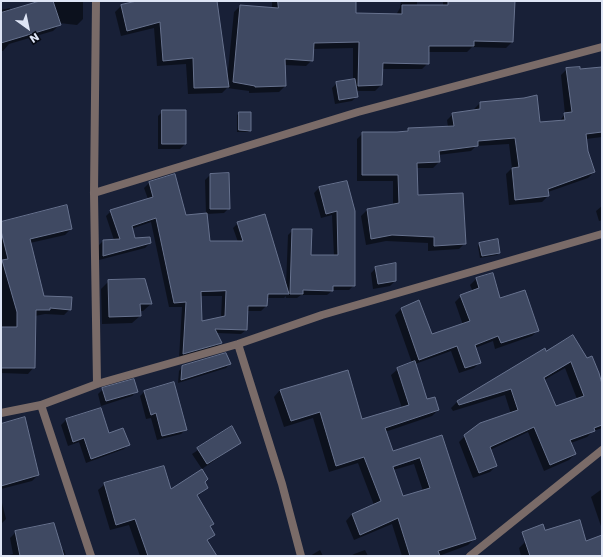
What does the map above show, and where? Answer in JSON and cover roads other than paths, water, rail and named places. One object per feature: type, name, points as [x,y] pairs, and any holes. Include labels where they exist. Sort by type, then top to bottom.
[{"type":"street","points":[[96,1],[94,193],[97,384]]},
{"type":"street","points":[[94,193],[358,112],[602,47]]},
{"type":"street","points":[[1,413],[41,405],[97,384],[238,344],[322,316],[602,234]]},
{"type":"street","points":[[238,344],[282,484],[301,556]]},
{"type":"street","points":[[41,405],[91,556]]},
{"type":"street","points":[[470,556],[602,450]]}]
